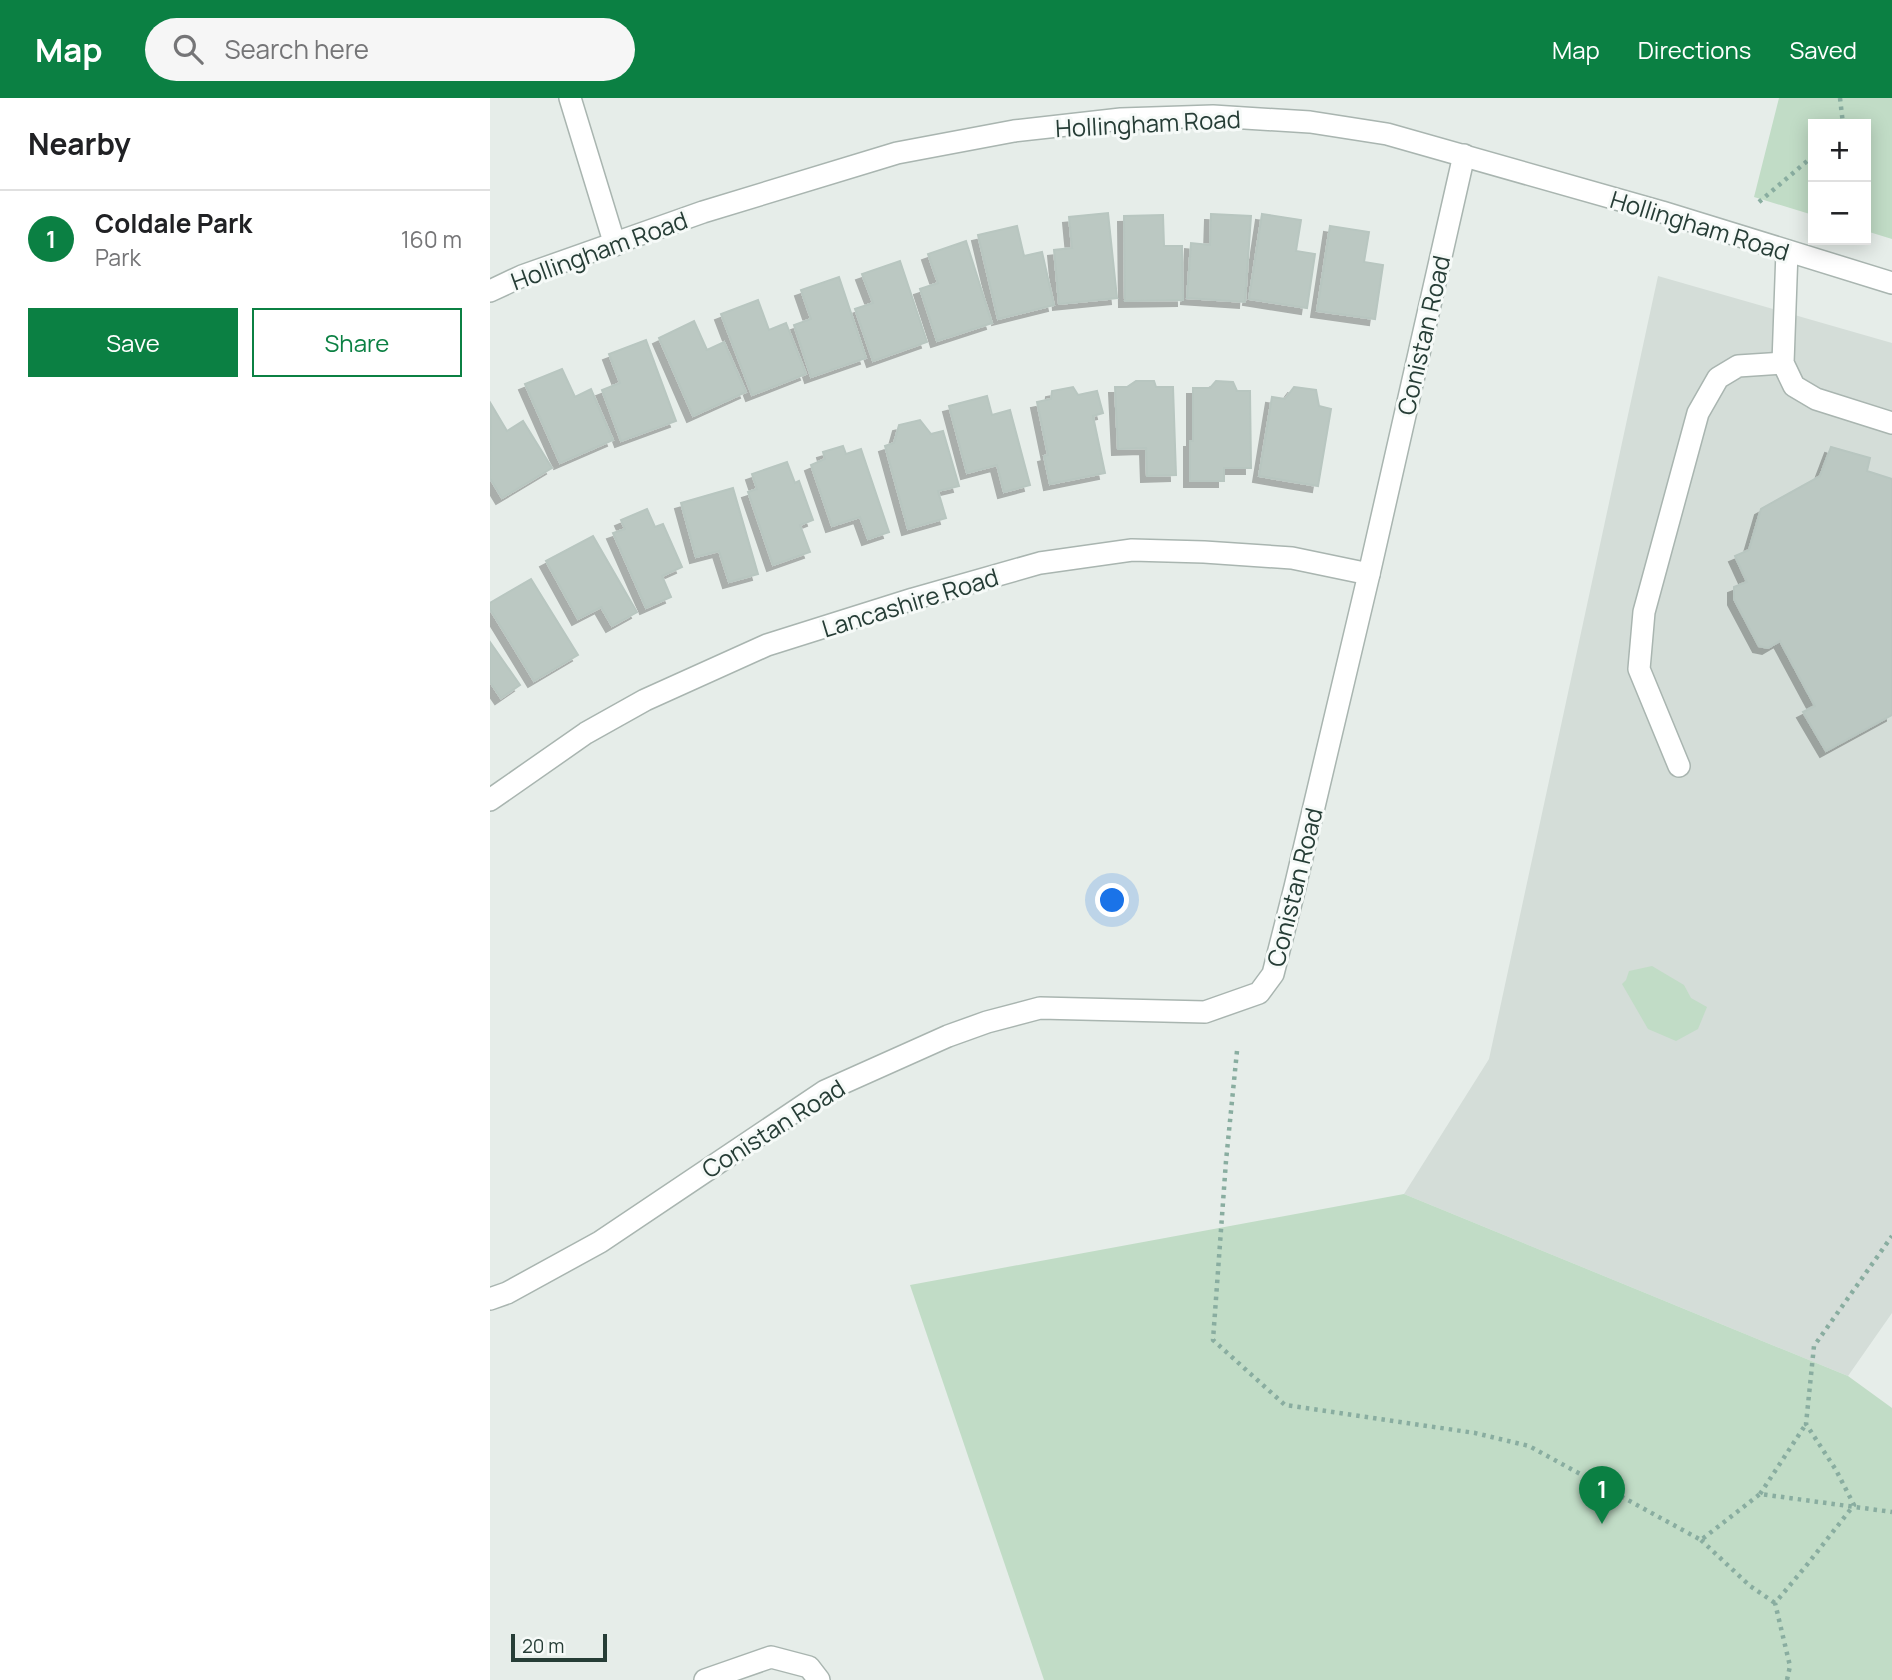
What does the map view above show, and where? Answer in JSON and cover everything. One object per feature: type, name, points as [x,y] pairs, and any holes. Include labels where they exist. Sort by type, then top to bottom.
[{"type":"street","points":[[570,98],[615,244]]},
{"type":"street","name":"Hollingham Road","points":[[490,290],[522,276],[703,212],[897,153],[1014,131],[1121,119],[1213,116],[1310,122],[1387,134],[1662,212],[1892,283]]},
{"type":"street","name":"Conistan Road","points":[[490,1299],[507,1293],[600,1242],[825,1091],[948,1036],[1040,1008],[1205,1012],[1259,993],[1273,974],[1369,574],[1464,155]]},
{"type":"street","points":[[1787,251],[1783,363],[1794,386],[1816,400],[1892,423]]},
{"type":"street","points":[[1679,766],[1639,669],[1644,612],[1698,413],[1718,378],[1738,366],[1783,363]]},
{"type":"street","name":"Lancashire Road","points":[[490,800],[586,733],[645,700],[767,645],[1040,563],[1132,550],[1205,552],[1292,558],[1369,574]]},
{"type":"street","points":[[705,1680],[771,1657],[809,1667],[819,1680]]},
{"type":"path","points":[[1840,98],[1842,119]]},
{"type":"path","points":[[1759,202],[1808,160]]},
{"type":"path","points":[[1237,1051],[1213,1340],[1285,1405],[1475,1433],[1529,1446],[1701,1540],[1750,1586],[1775,1603],[1790,1666],[1787,1680]]},
{"type":"path","points":[[1701,1540],[1760,1494],[1806,1423],[1814,1346],[1892,1236]]},
{"type":"path","points":[[1806,1423],[1836,1470],[1854,1505]]},
{"type":"path","points":[[1760,1494],[1892,1511]]},
{"type":"path","points":[[1775,1603],[1854,1505]]},
{"type":"shaded area","points":[[1658,276],[1892,343],[1892,1313],[1848,1376],[1404,1194],[1489,1059]]},
{"type":"green space","points":[[1779,98],[1892,98],[1892,239],[1871,233],[1871,119],[1808,119],[1808,213],[1754,197]]},
{"type":"green space","points":[[1652,966],[1684,985],[1691,998],[1707,1007],[1698,1029],[1676,1041],[1648,1029],[1622,984],[1629,971]]},
{"type":"green space","points":[[1404,1194],[1848,1376],[1892,1408],[1892,1680],[1044,1680],[910,1285]]},
{"type":"building","points":[[1108,213],[1117,298],[1059,304],[1054,250],[1072,248],[1069,217]]},
{"type":"building","points":[[1211,214],[1251,216],[1245,302],[1187,298],[1191,243],[1210,245]]},
{"type":"building","points":[[1262,214],[1301,220],[1296,251],[1315,254],[1307,308],[1249,299]]},
{"type":"building","points":[[1163,215],[1164,246],[1182,246],[1183,300],[1125,301],[1124,216]]},
{"type":"building","points":[[1017,226],[1024,256],[1042,252],[1054,305],[998,319],[978,235]]},
{"type":"building","points":[[1330,226],[1369,232],[1364,262],[1383,265],[1375,319],[1317,311]]},
{"type":"building","points":[[966,241],[992,323],[937,341],[920,289],[938,283],[928,254]]},
{"type":"building","points":[[900,261],[927,342],[873,361],[855,309],[873,303],[862,274]]},
{"type":"building","points":[[839,277],[866,358],[811,377],[794,325],[811,319],[801,290]]},
{"type":"building","points":[[758,300],[769,330],[786,323],[806,374],[752,395],[721,314]]},
{"type":"building","points":[[694,321],[707,350],[724,342],[746,392],[693,416],[659,338]]},
{"type":"building","points":[[646,340],[676,421],[621,441],[602,390],[620,383],[609,354]]},
{"type":"building","points":[[562,369],[575,397],[591,389],[613,440],[560,463],[525,384]]},
{"type":"building","points":[[1136,381],[1154,381],[1156,387],[1173,387],[1176,475],[1147,476],[1146,448],[1118,449],[1115,387],[1127,387]]},
{"type":"building","points":[[1216,381],[1233,382],[1237,391],[1250,391],[1251,468],[1224,468],[1224,481],[1190,481],[1193,388],[1210,388]]},
{"type":"building","points":[[1073,387],[1078,395],[1097,391],[1103,413],[1093,416],[1105,473],[1050,484],[1044,456],[1048,455],[1037,402],[1051,399],[1052,391]]},
{"type":"building","points":[[1294,387],[1316,390],[1319,406],[1331,409],[1318,486],[1259,476],[1272,397],[1285,399]]},
{"type":"building","points":[[987,396],[992,415],[1010,410],[1030,485],[1004,492],[997,465],[967,473],[949,406]]},
{"type":"building","points":[[491,404],[507,431],[523,421],[552,468],[502,498],[490,478]]},
{"type":"building","points":[[920,420],[931,434],[943,431],[959,486],[938,491],[946,518],[908,529],[885,446],[894,443],[899,425]]},
{"type":"building","points":[[843,446],[846,454],[861,449],[889,532],[868,539],[860,517],[832,526],[811,465],[825,459],[823,452]]},
{"type":"building","points":[[1831,447],[1870,458],[1867,471],[1892,479],[1892,715],[1826,751],[1803,712],[1815,706],[1780,641],[1768,648],[1759,646],[1734,599],[1734,587],[1747,582],[1735,556],[1749,550],[1761,509],[1820,476]]},
{"type":"building","points":[[787,462],[795,483],[799,481],[813,520],[800,525],[810,552],[773,565],[748,492],[757,489],[752,474]]},
{"type":"building","points":[[733,488],[758,574],[729,582],[719,551],[696,557],[681,503]]},
{"type":"building","points":[[647,509],[655,527],[663,524],[682,567],[662,576],[671,597],[646,608],[613,533],[625,529],[621,520]]},
{"type":"building","points":[[593,536],[637,612],[612,626],[601,607],[578,619],[546,561]]},
{"type":"building","points":[[531,579],[578,655],[534,681],[490,609],[490,603]]},
{"type":"building","points":[[490,642],[520,685],[501,698],[490,682]]},
{"type":"place","name":"Coldale Park","points":[[1602,1524]]}]
